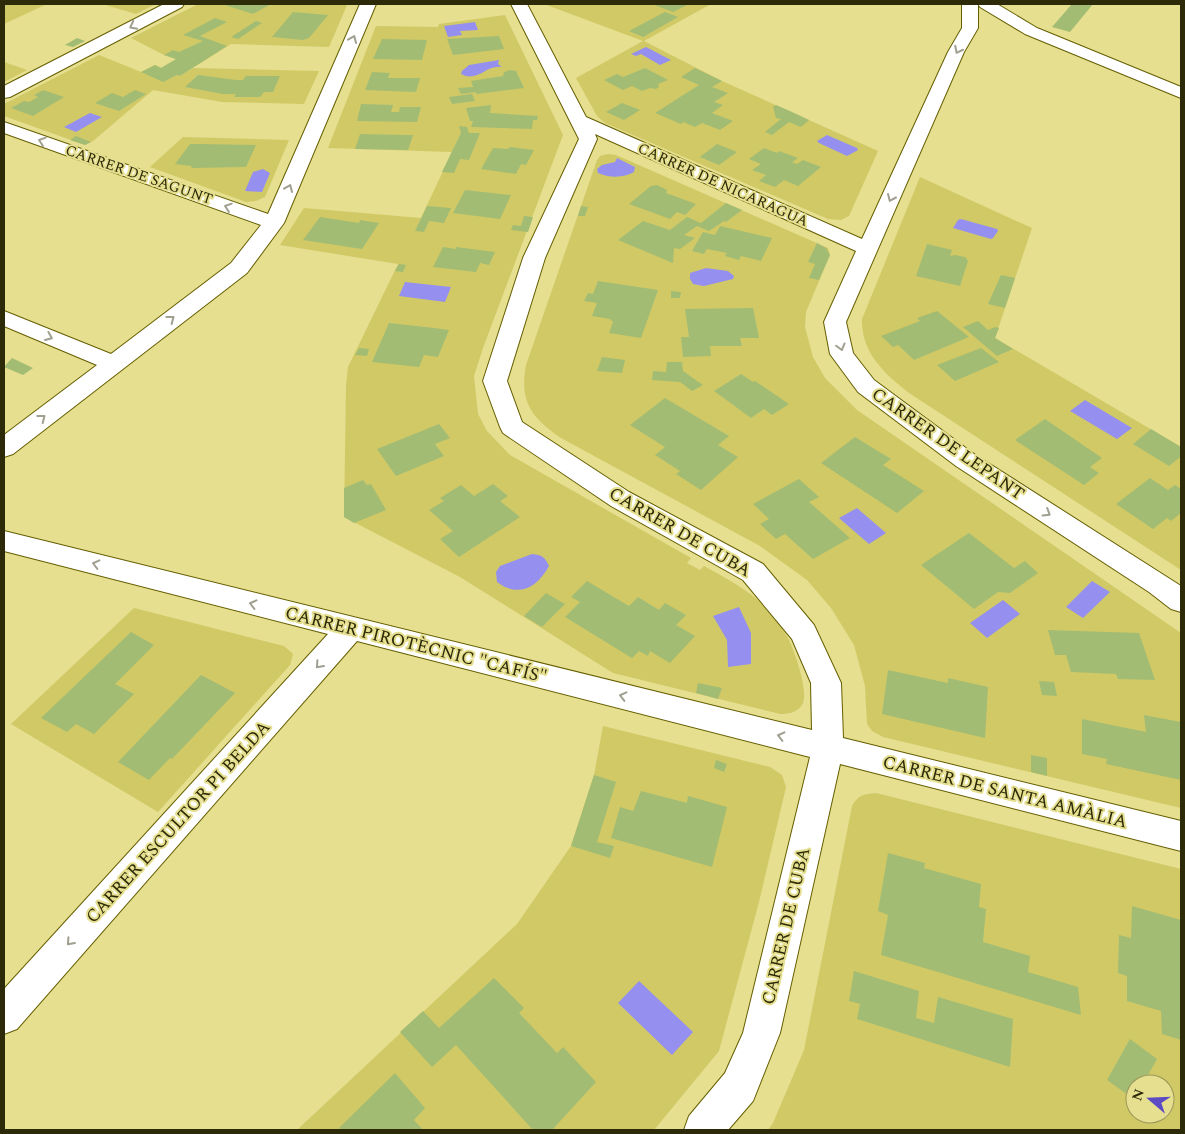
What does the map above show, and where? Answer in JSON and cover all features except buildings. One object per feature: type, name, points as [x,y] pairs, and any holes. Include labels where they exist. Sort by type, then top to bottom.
[{"type":"street","points":[[4,93],[176,4]]},
{"type":"street","points":[[4,448],[112,363],[239,268],[274,223],[368,4]]},
{"type":"street","name":"CARRER DE CUBA","points":[[519,4],[588,140],[534,258],[495,381],[512,427],[620,499],[753,572],[804,633],[826,683],[828,748],[762,1033],[738,1087],[703,1130]]},
{"type":"street","name":"CARRER DE LEPANT","points":[[970,4],[970,28],[956,52],[835,322],[842,354],[866,386],[965,460],[1159,584],[1181,601]]},
{"type":"street","points":[[986,4],[1031,31],[1181,93]]},
{"type":"street","name":"CARRER DE NICARAGUA","points":[[578,120],[868,249]]},
{"type":"street","name":"CARRER DE SAGUNT","points":[[4,127],[274,223]]},
{"type":"street","points":[[4,318],[112,363]]},
{"type":"street","name":"CARRER PIROTÈCNIC \"CAFÍS\"","points":[[4,541],[828,748]]},
{"type":"street","name":"CARRER ESCULTOR PI BELDA","points":[[4,1016],[351,628]]},
{"type":"street","name":"CARRER DE SANTA AMÀLIA","points":[[828,748],[1181,836]]},
{"type":"shaded area","points":[[4,4],[47,4],[4,24]]},
{"type":"shaded area","points":[[102,4],[156,4],[136,14]]},
{"type":"shaded area","points":[[198,4],[347,5],[329,47],[231,44],[196,66],[164,55],[131,38]]},
{"type":"shaded area","points":[[544,4],[711,4],[644,41],[722,81],[878,151],[849,216],[841,220],[828,219],[605,123],[597,116],[576,78],[643,41]]},
{"type":"shaded area","points":[[505,15],[563,135],[474,376],[478,414],[487,431],[510,455],[691,558],[687,563],[700,570],[704,566],[737,585],[760,602],[787,636],[797,662],[804,689],[804,697],[799,709],[793,712],[780,714],[613,673],[460,577],[344,517],[348,367],[398,264],[280,245],[304,208],[421,218],[452,152],[328,148],[376,26],[438,27],[439,24]]},
{"type":"shaded area","points":[[475,22],[478,30],[460,31],[462,35],[448,37],[444,26]]},
{"type":"shaded area","points":[[646,47],[671,60],[660,65],[641,54],[636,56],[631,54]]},
{"type":"shaded area","points":[[99,55],[141,72],[155,65],[180,76],[193,68],[319,71],[304,104],[222,102],[153,90],[93,141],[85,145],[4,116],[4,104]]},
{"type":"shaded area","points":[[499,60],[498,64],[502,67],[491,68],[472,76],[461,74],[469,65]]},
{"type":"shaded area","points":[[4,62],[27,70],[4,82]]},
{"type":"shaded area","points":[[90,113],[102,117],[76,132],[64,127]]},
{"type":"shaded area","points":[[827,135],[858,150],[847,156],[817,141]]},
{"type":"shaded area","points":[[183,137],[289,140],[265,197],[256,201],[246,202],[150,167]]},
{"type":"shaded area","points":[[616,155],[828,248],[830,255],[806,312],[805,327],[813,357],[825,378],[857,410],[1181,633],[1181,808],[883,737],[872,731],[867,724],[865,686],[854,645],[831,608],[807,580],[760,546],[561,438],[535,416],[526,399],[524,389],[526,365],[597,160],[600,156]]},
{"type":"shaded area","points":[[617,158],[635,167],[634,172],[616,177],[598,173],[597,169],[602,165],[615,162]]},
{"type":"shaded area","points":[[263,169],[270,173],[262,192],[245,191],[253,172]]},
{"type":"shaded area","points":[[920,177],[1032,228],[995,338],[1181,447],[1181,570],[909,393],[876,362],[866,342],[862,319]]},
{"type":"shaded area","points":[[961,219],[997,229],[998,231],[991,239],[953,228],[958,220]]},
{"type":"shaded area","points":[[706,268],[728,271],[734,276],[733,279],[704,286],[693,284],[690,279],[690,273]]},
{"type":"shaded area","points":[[405,282],[451,287],[445,302],[399,296]]},
{"type":"shaded area","points":[[1085,400],[1132,428],[1117,439],[1070,411]]},
{"type":"shaded area","points":[[857,508],[886,533],[869,544],[839,518]]},
{"type":"shaded area","points":[[532,554],[543,557],[549,566],[533,585],[520,590],[505,587],[497,582],[496,572],[500,566]]},
{"type":"shaded area","points":[[1092,581],[1110,592],[1083,618],[1066,607]]},
{"type":"shaded area","points":[[1003,600],[1020,614],[987,638],[970,623]]},
{"type":"shaded area","points":[[739,607],[751,633],[751,664],[728,667],[727,640],[713,616]]},
{"type":"shaded area","points":[[134,608],[284,646],[293,654],[290,665],[158,812],[11,724]]},
{"type":"shaded area","points":[[603,726],[770,767],[782,775],[786,787],[759,902],[719,1051],[654,1130],[297,1130],[517,924],[571,846],[594,775]]},
{"type":"shaded area","points":[[876,793],[1181,869],[1181,1130],[768,1130],[773,1123],[804,1050],[852,806],[859,797]]},
{"type":"shaded area","points":[[639,981],[693,1032],[672,1055],[618,1003]]}]
